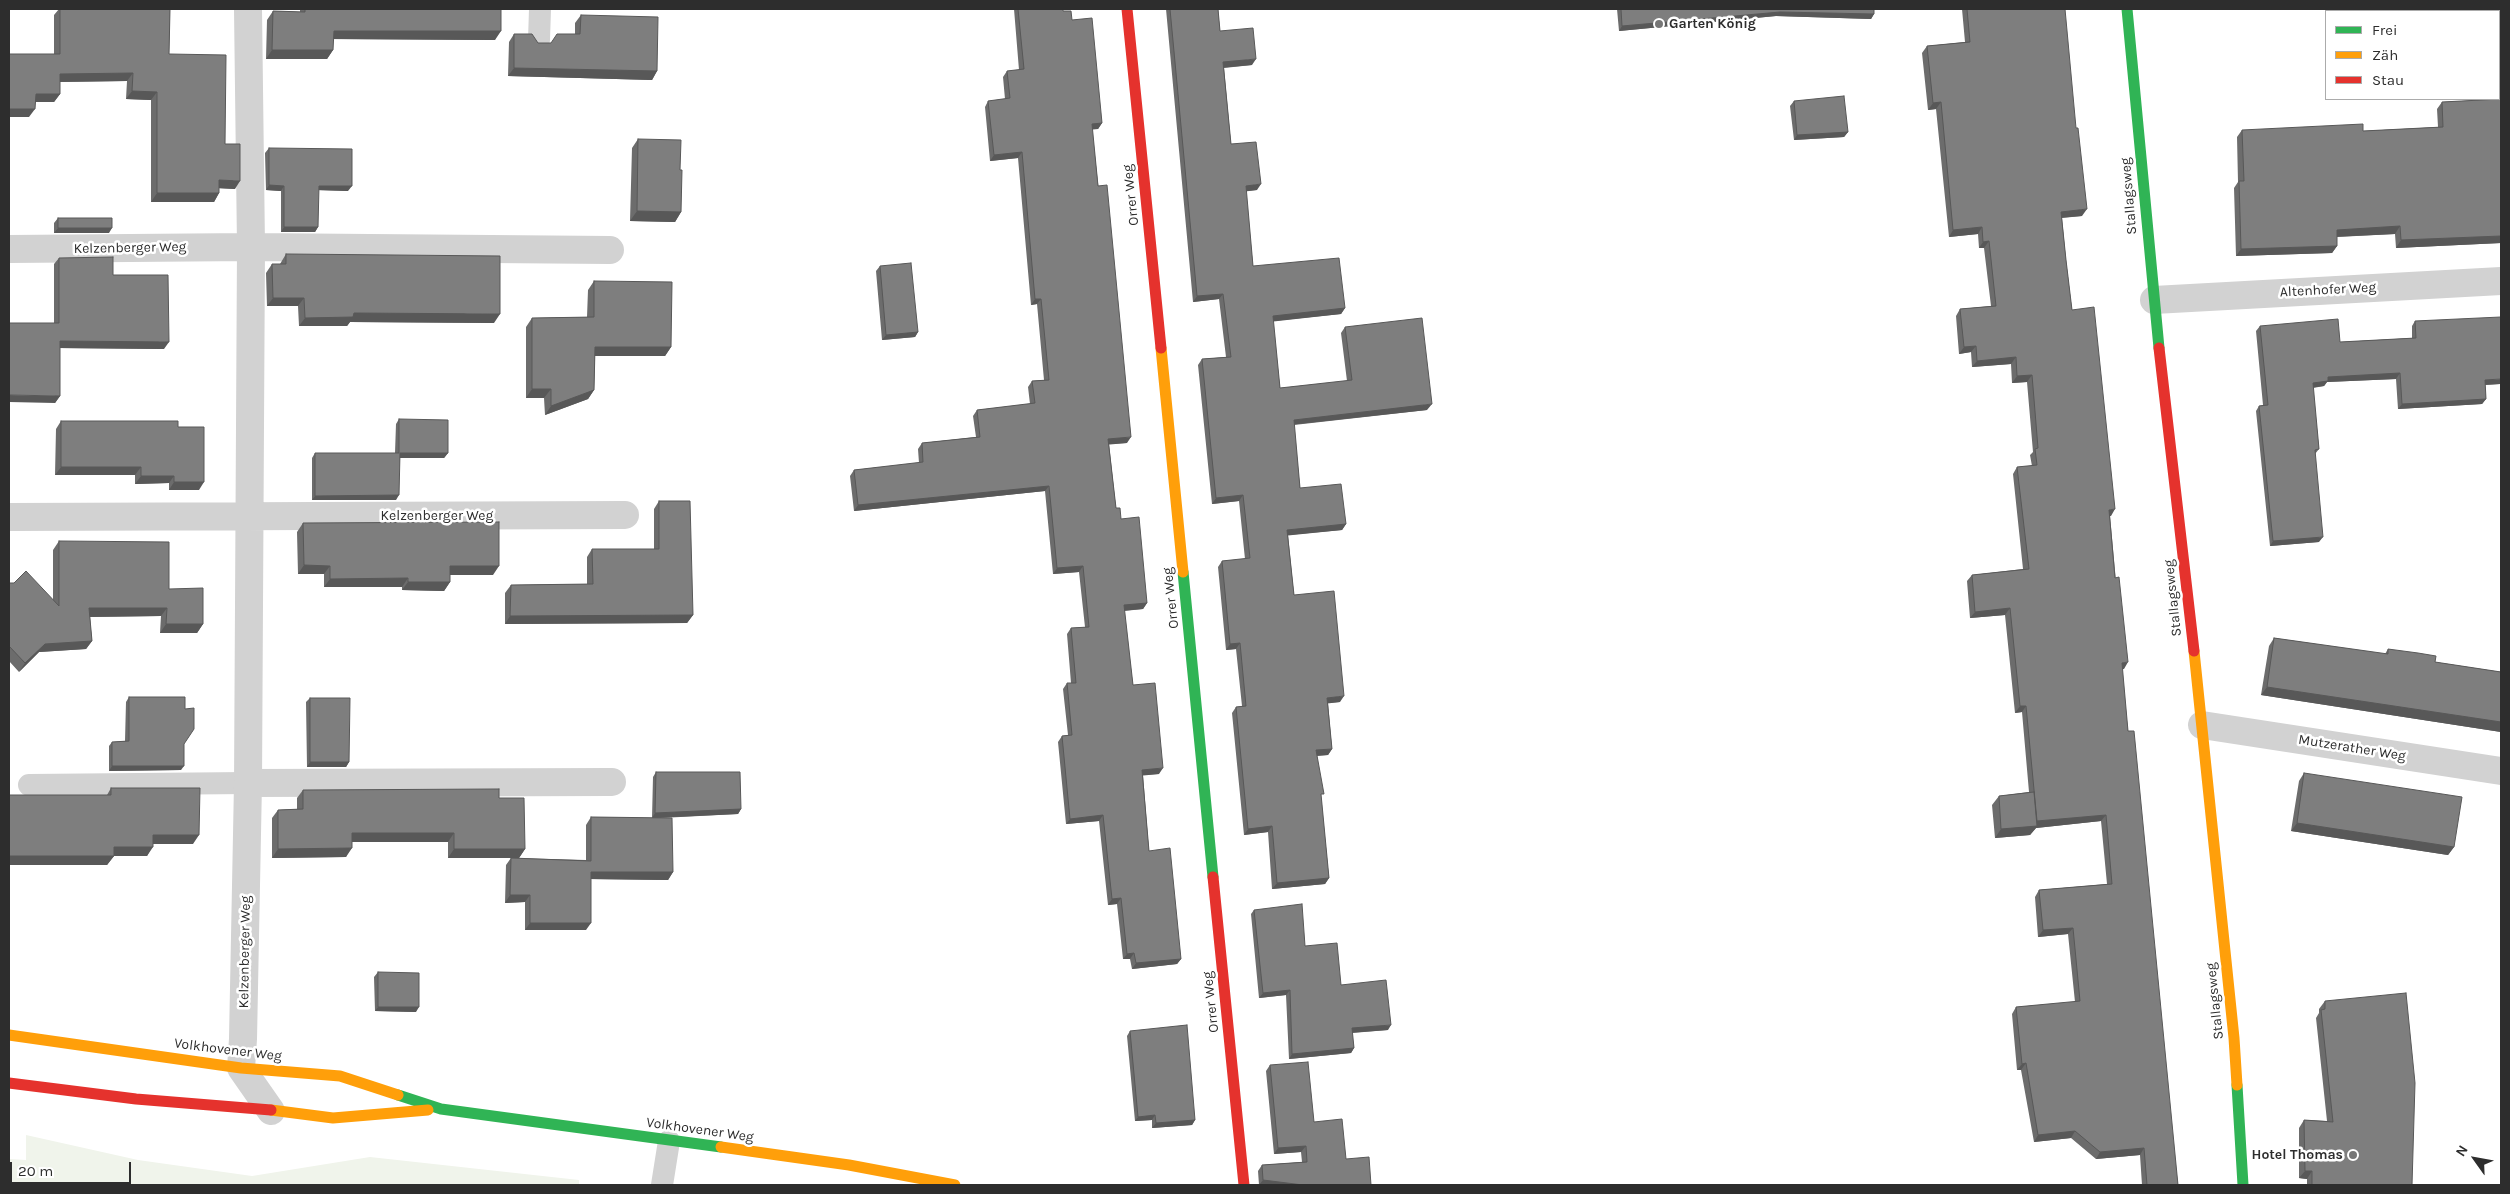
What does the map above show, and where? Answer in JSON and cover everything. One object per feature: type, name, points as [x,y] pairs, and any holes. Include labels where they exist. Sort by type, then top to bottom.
[{"type":"street","name":"Kelzenberger Weg","points":[[241,1068],[244,1039],[248,783],[250,247],[248,9]]},
{"type":"street","name":"Orrer Weg","points":[[1127,9],[1244,1185]]},
{"type":"street","name":"Stallagsweg","points":[[2127,9],[2154,300],[2202,725],[2234,1038],[2242,1185]]},
{"type":"street","name":"Kelzenberger Weg","points":[[9,249],[250,247],[610,250]]},
{"type":"street","name":"Altenhofer Weg","points":[[2154,300],[2501,281]]},
{"type":"street","name":"Kelzenberger Weg","points":[[9,517],[625,515]]},
{"type":"street","name":"Mutzerather Weg","points":[[2202,725],[2501,771]]},
{"type":"street","points":[[248,783],[612,782]]},
{"type":"street","name":"Volkhovener Weg","points":[[9,1036],[241,1068],[340,1076],[441,1109],[849,1166],[955,1185]]},
{"type":"street","points":[[241,1068],[271,1111]]},
{"type":"street","name":"Volkhovener Weg","points":[[9,1083],[136,1099],[237,1106],[333,1118],[441,1109]]},
{"type":"lane","points":[[540,9],[540,40]]},
{"type":"lane","points":[[29,785],[248,783]]},
{"type":"lane","points":[[662,1185],[669,1141]]},
{"type":"shaded area","points":[[26,1135],[138,1160],[252,1176],[370,1157],[579,1180],[579,1185],[9,1185],[9,1159],[26,1160]]},
{"type":"building","points":[[60,9],[170,9],[169,54],[226,55],[225,144],[240,144],[240,181],[219,180],[219,193],[157,193],[157,92],[132,91],[133,73],[60,74],[60,94],[36,94],[35,109],[9,109],[9,54],[60,54]]},
{"type":"building","points":[[305,9],[501,9],[501,31],[334,31],[333,50],[272,50],[273,11],[305,12]]},
{"type":"building","points":[[1018,9],[1063,9],[1063,11],[1071,11],[1072,20],[1092,18],[1102,123],[1092,124],[1098,186],[1107,185],[1131,437],[1108,439],[1116,508],[1120,508],[1121,519],[1139,517],[1147,603],[1124,605],[1133,685],[1155,683],[1163,768],[1142,770],[1149,851],[1170,848],[1181,959],[1136,963],[1134,953],[1127,954],[1121,898],[1112,899],[1103,815],[1070,819],[1062,736],[1072,735],[1067,683],[1076,683],[1071,628],[1089,627],[1083,566],[1057,568],[1049,486],[858,505],[854,470],[923,462],[922,443],[980,437],[977,410],[1035,403],[1032,381],[1049,380],[1041,299],[1035,299],[1022,152],[994,155],[988,101],[1010,98],[1007,71],[1024,69]]},
{"type":"building","points":[[1170,9],[1218,9],[1220,31],[1253,28],[1256,59],[1223,62],[1231,144],[1256,142],[1261,184],[1246,186],[1253,266],[1339,258],[1345,308],[1273,316],[1280,388],[1352,380],[1345,327],[1422,318],[1432,404],[1294,420],[1300,488],[1341,484],[1346,524],[1287,530],[1294,595],[1334,591],[1344,696],[1327,698],[1332,749],[1316,750],[1324,794],[1321,794],[1329,878],[1277,883],[1272,826],[1248,829],[1236,707],[1246,706],[1240,643],[1230,644],[1222,561],[1250,558],[1243,495],[1216,498],[1202,359],[1231,357],[1223,294],[1197,296]]},
{"type":"building","name":"Garten König","points":[[1621,9],[1874,9],[1874,14],[1780,12],[1622,26]]},
{"type":"building","points":[[1967,9],[2065,9],[2076,128],[2078,128],[2087,209],[2061,212],[2072,310],[2094,307],[2115,509],[2109,510],[2115,578],[2119,577],[2128,662],[2122,663],[2128,731],[2134,731],[2178,1185],[2147,1185],[2144,1148],[2100,1152],[2075,1131],[2038,1135],[2026,1063],[2022,1064],[2016,1007],[2080,1001],[2073,928],[2043,930],[2039,890],[2112,884],[2106,815],[2037,821],[2026,706],[2020,706],[2010,608],[1975,612],[1972,575],[2029,569],[2017,467],[2037,465],[2035,449],[2038,448],[2032,375],[2017,376],[2016,357],[1977,361],[1976,346],[1964,347],[1960,309],[1996,306],[1989,241],[1983,242],[1982,227],[1953,230],[1941,102],[1933,103],[1927,46],[1970,42]]},
{"type":"building","points":[[581,15],[658,17],[657,71],[514,68],[514,34],[532,34],[538,43],[551,43],[557,34],[580,34]]},
{"type":"building","points":[[1844,96],[1848,132],[1797,135],[1794,101]]},
{"type":"building","points":[[2500,99],[2501,236],[2401,240],[2400,226],[2337,230],[2337,246],[2241,249],[2239,181],[2244,181],[2242,130],[2363,124],[2363,131],[2443,127],[2442,102]]},
{"type":"building","points":[[638,139],[681,140],[681,212],[637,211]]},
{"type":"building","points":[[269,148],[352,149],[352,186],[319,186],[318,227],[284,227],[284,186],[269,185]]},
{"type":"building","points":[[58,218],[112,218],[112,228],[58,228]]},
{"type":"building","points":[[286,254],[500,256],[500,314],[354,313],[353,317],[305,318],[304,298],[273,298],[272,264],[286,264]]},
{"type":"building","points":[[113,257],[113,275],[168,275],[169,342],[60,341],[60,396],[9,395],[9,323],[59,323],[59,258]]},
{"type":"building","points":[[911,263],[918,332],[886,335],[880,266]]},
{"type":"building","points":[[594,281],[672,282],[671,347],[595,347],[594,390],[551,406],[551,389],[532,389],[532,318],[594,317]]},
{"type":"building","points":[[2501,317],[2501,379],[2485,380],[2486,399],[2402,404],[2400,373],[2328,377],[2328,381],[2313,383],[2319,449],[2315,450],[2323,537],[2273,541],[2259,406],[2268,405],[2260,326],[2338,319],[2340,342],[2416,338],[2415,321]]},
{"type":"building","points":[[399,419],[448,420],[448,453],[400,453],[399,495],[315,496],[315,453],[399,453]]},
{"type":"building","points":[[61,421],[178,421],[178,427],[204,427],[204,482],[174,482],[174,476],[141,476],[141,467],[61,467]]},
{"type":"building","points":[[659,501],[690,501],[693,615],[510,616],[511,585],[593,584],[592,549],[659,549]]},
{"type":"building","points":[[499,522],[499,566],[450,566],[450,582],[408,582],[408,578],[330,579],[330,566],[304,565],[303,523]]},
{"type":"building","points":[[59,541],[169,542],[169,589],[203,588],[203,624],[166,624],[167,608],[89,608],[92,641],[45,644],[25,663],[9,646],[9,583],[14,583],[26,571],[59,606]]},
{"type":"building","points":[[2274,638],[2388,654],[2388,649],[2418,653],[2436,656],[2435,662],[2501,672],[2501,722],[2267,687]]},
{"type":"building","points":[[129,697],[185,697],[185,709],[194,708],[194,729],[184,744],[184,766],[112,766],[112,742],[129,741]]},
{"type":"building","points":[[310,698],[350,698],[349,762],[310,762]]},
{"type":"building","points":[[656,772],[740,772],[741,809],[655,813]]},
{"type":"building","points":[[2304,773],[2462,797],[2454,847],[2297,823]]},
{"type":"building","points":[[111,788],[200,788],[199,835],[153,835],[153,847],[114,847],[114,856],[9,856],[9,795],[111,795]]},
{"type":"building","points":[[499,789],[499,798],[524,798],[525,849],[454,849],[454,833],[352,833],[352,848],[278,849],[278,810],[303,809],[303,790]]},
{"type":"building","points":[[2034,792],[2037,826],[2001,829],[1999,796]]},
{"type":"building","points":[[591,817],[672,818],[673,872],[591,872],[591,923],[530,923],[530,895],[510,895],[511,858],[591,861]]},
{"type":"building","points":[[1302,904],[1305,946],[1337,943],[1341,985],[1386,980],[1391,1025],[1352,1028],[1354,1048],[1292,1054],[1290,990],[1263,993],[1254,910]]},
{"type":"building","points":[[378,972],[419,973],[419,1007],[378,1007]]},
{"type":"building","points":[[2406,993],[2415,1083],[2412,1185],[2312,1185],[2312,1171],[2305,1171],[2304,1120],[2333,1122],[2321,1010],[2325,1009],[2325,1001]]},
{"type":"building","points":[[1187,1025],[1195,1120],[1156,1123],[1155,1115],[1138,1117],[1130,1031]]},
{"type":"building","points":[[1308,1062],[1314,1122],[1342,1119],[1346,1159],[1369,1157],[1371,1185],[1303,1185],[1263,1180],[1262,1165],[1307,1162],[1306,1146],[1278,1148],[1270,1065]]},
{"type":"traffic: fast","points":[[2127,9],[2159,348]]},
{"type":"traffic: fast","points":[[1183,572],[1213,877]]},
{"type":"traffic: fast","points":[[2237,1085],[2243,1185]]},
{"type":"traffic: fast","points":[[398,1095],[441,1109],[721,1147]]},
{"type":"traffic: slow","points":[[1161,348],[1183,572]]},
{"type":"traffic: slow","points":[[2194,651],[2234,1038],[2237,1085]]},
{"type":"traffic: slow","points":[[9,1035],[241,1068],[340,1076],[398,1095]]},
{"type":"traffic: slow","points":[[271,1110],[333,1118],[428,1110]]},
{"type":"traffic: slow","points":[[721,1147],[849,1165],[955,1185]]},
{"type":"traffic: jam","points":[[1127,9],[1161,348]]},
{"type":"traffic: jam","points":[[2159,348],[2194,651]]},
{"type":"traffic: jam","points":[[1213,877],[1244,1185]]},
{"type":"traffic: jam","points":[[9,1083],[136,1099],[271,1110]]},
{"type":"place","name":"Garten König","points":[[1659,24]]},
{"type":"place","name":"Hotel Thomas","points":[[2353,1155]]}]
